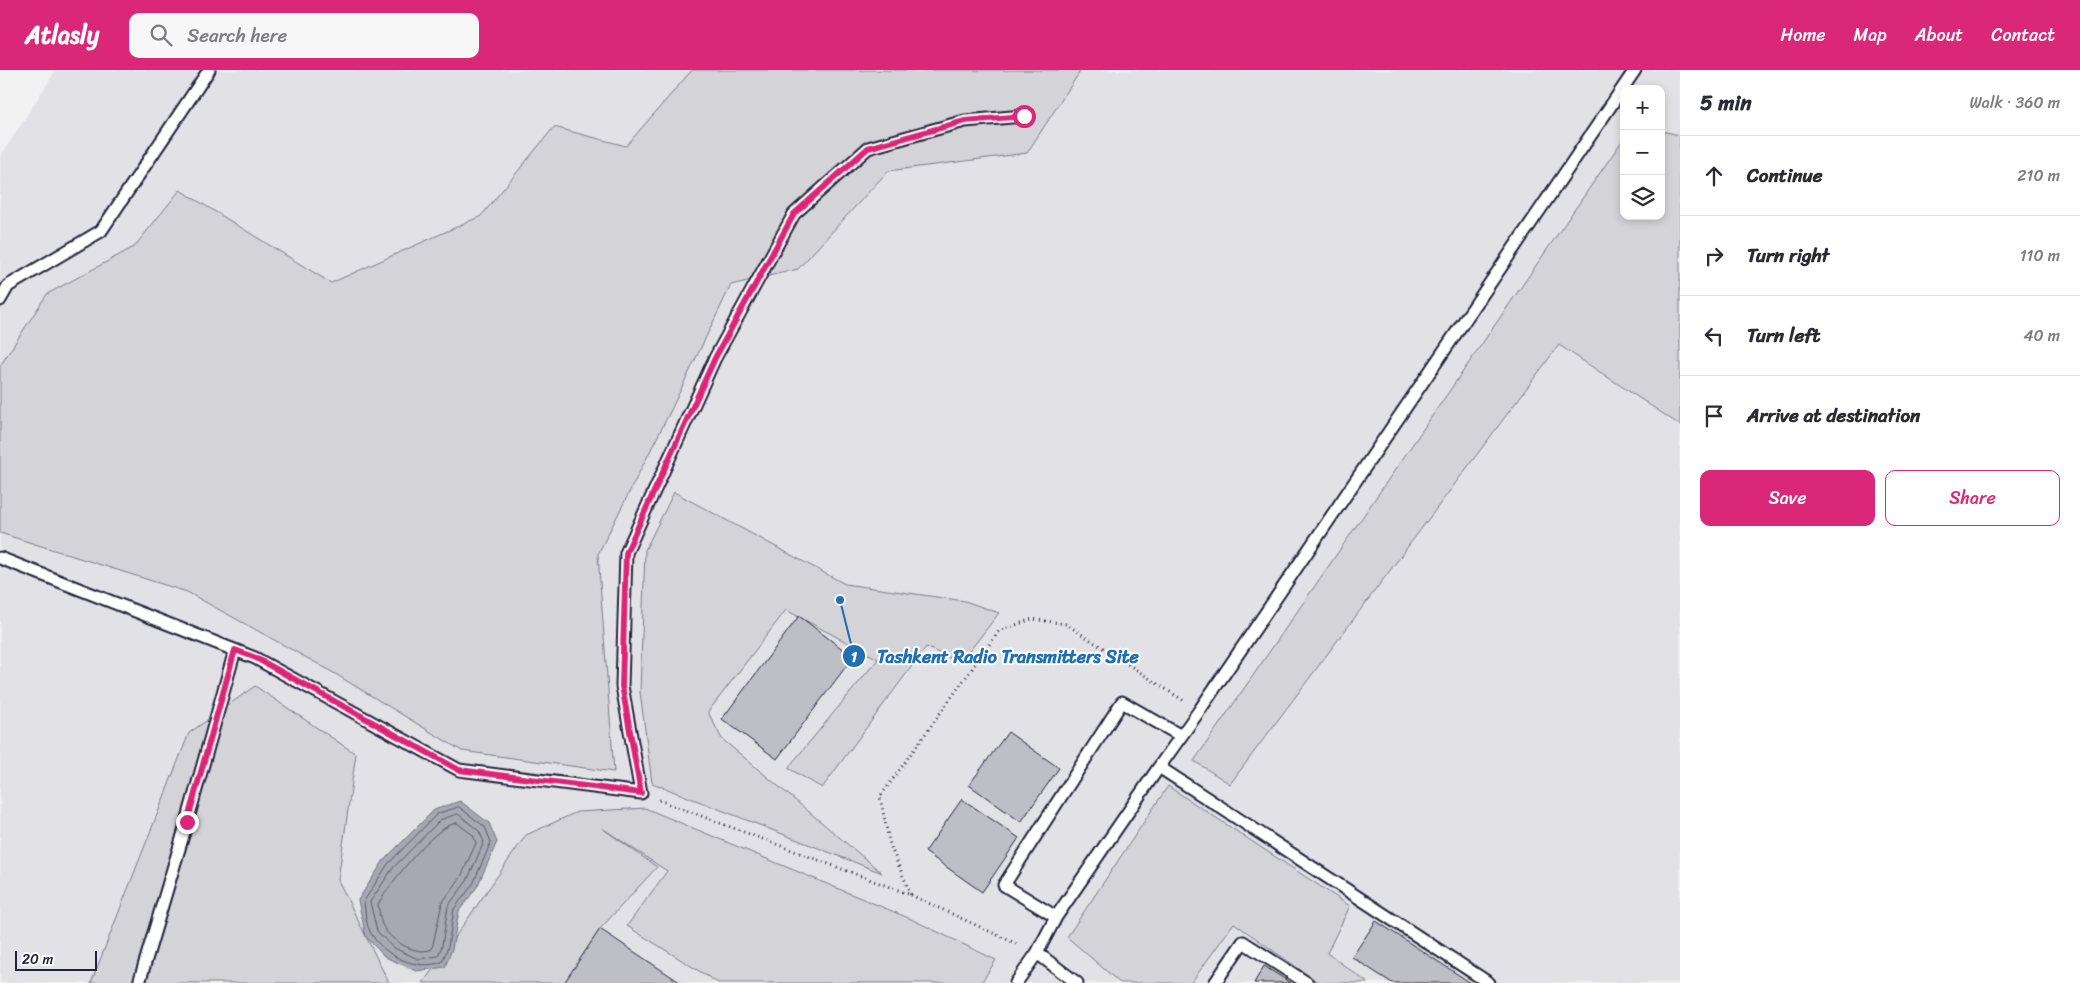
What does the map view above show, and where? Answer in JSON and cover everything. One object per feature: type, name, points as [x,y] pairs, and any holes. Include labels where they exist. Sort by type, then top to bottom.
[{"type":"lane","points":[[0,300],[8,286],[101,231],[209,70]]},
{"type":"lane","points":[[1016,983],[1037,953],[1056,917],[1199,711],[1635,70]]},
{"type":"lane","points":[[0,558],[256,658],[459,770],[641,793],[622,686],[626,553],[715,358],[794,214],[868,148],[965,121],[1024,116]]},
{"type":"lane","points":[[140,983],[235,650]]},
{"type":"lane","points":[[1056,917],[1004,885],[1122,702],[1181,736]]},
{"type":"lane","points":[[1159,767],[1490,983]]},
{"type":"lane","points":[[1215,983],[1243,942],[1307,983]]},
{"type":"lane","points":[[1037,953],[1077,983]]},
{"type":"path","points":[[911,895],[890,845],[880,797],[999,631],[1032,619],[1066,624],[1199,711]]},
{"type":"path","points":[[641,793],[911,895],[1037,953]]},
{"type":"shaded area","points":[[56,70],[1680,70],[1680,983],[0,983],[0,157]]},
{"type":"shaded area","points":[[692,70],[1081,70],[1027,153],[888,171],[798,269],[731,285],[671,410],[598,554],[614,772],[462,751],[327,669],[187,592],[0,533],[0,366],[47,294],[134,247],[180,190],[331,283],[481,216],[554,127],[626,146]]},
{"type":"shaded area","points":[[1665,132],[1680,135],[1680,425],[1559,345],[1230,784],[1194,761],[1620,144],[1620,220],[1665,220]]},
{"type":"shaded area","points":[[674,492],[845,584],[965,601],[999,613],[960,663],[926,647],[822,788],[788,768],[878,659],[786,610],[708,712],[722,739],[882,873],[652,783],[640,692],[645,550]]},
{"type":"shaded area","points":[[255,686],[356,754],[338,880],[389,983],[91,983],[189,733]]},
{"type":"shaded area","points":[[1168,786],[1350,906],[1327,953],[1368,983],[1319,983],[1234,923],[1191,983],[1120,983],[1067,937]]},
{"type":"shaded area","points":[[645,808],[911,919],[996,960],[981,983],[718,983],[627,926],[667,871],[602,828],[657,867],[600,929],[594,983],[423,983],[526,835],[577,812]]},
{"type":"water","points":[[460,801],[489,823],[497,842],[477,887],[459,911],[452,949],[445,967],[416,971],[385,957],[366,937],[358,900],[384,860],[434,810]]},
{"type":"building","points":[[799,616],[853,657],[777,759],[722,719]]},
{"type":"building","points":[[1008,732],[1059,768],[1021,822],[969,785]]},
{"type":"building","points":[[962,799],[1019,838],[982,892],[925,852]]},
{"type":"building","points":[[1376,921],[1471,983],[1392,983],[1352,957]]},
{"type":"building","points":[[600,929],[681,983],[564,983]]},
{"type":"building","points":[[1264,966],[1291,983],[1254,983]]},
{"type":"place","name":"Tashkent Radio Transmitters Site","points":[[840,600]]},
{"type":"route","points":[[187,822],[235,650],[256,658],[459,770],[641,793],[622,686],[626,553],[715,358],[794,214],[868,148],[965,121],[1024,116]]}]
